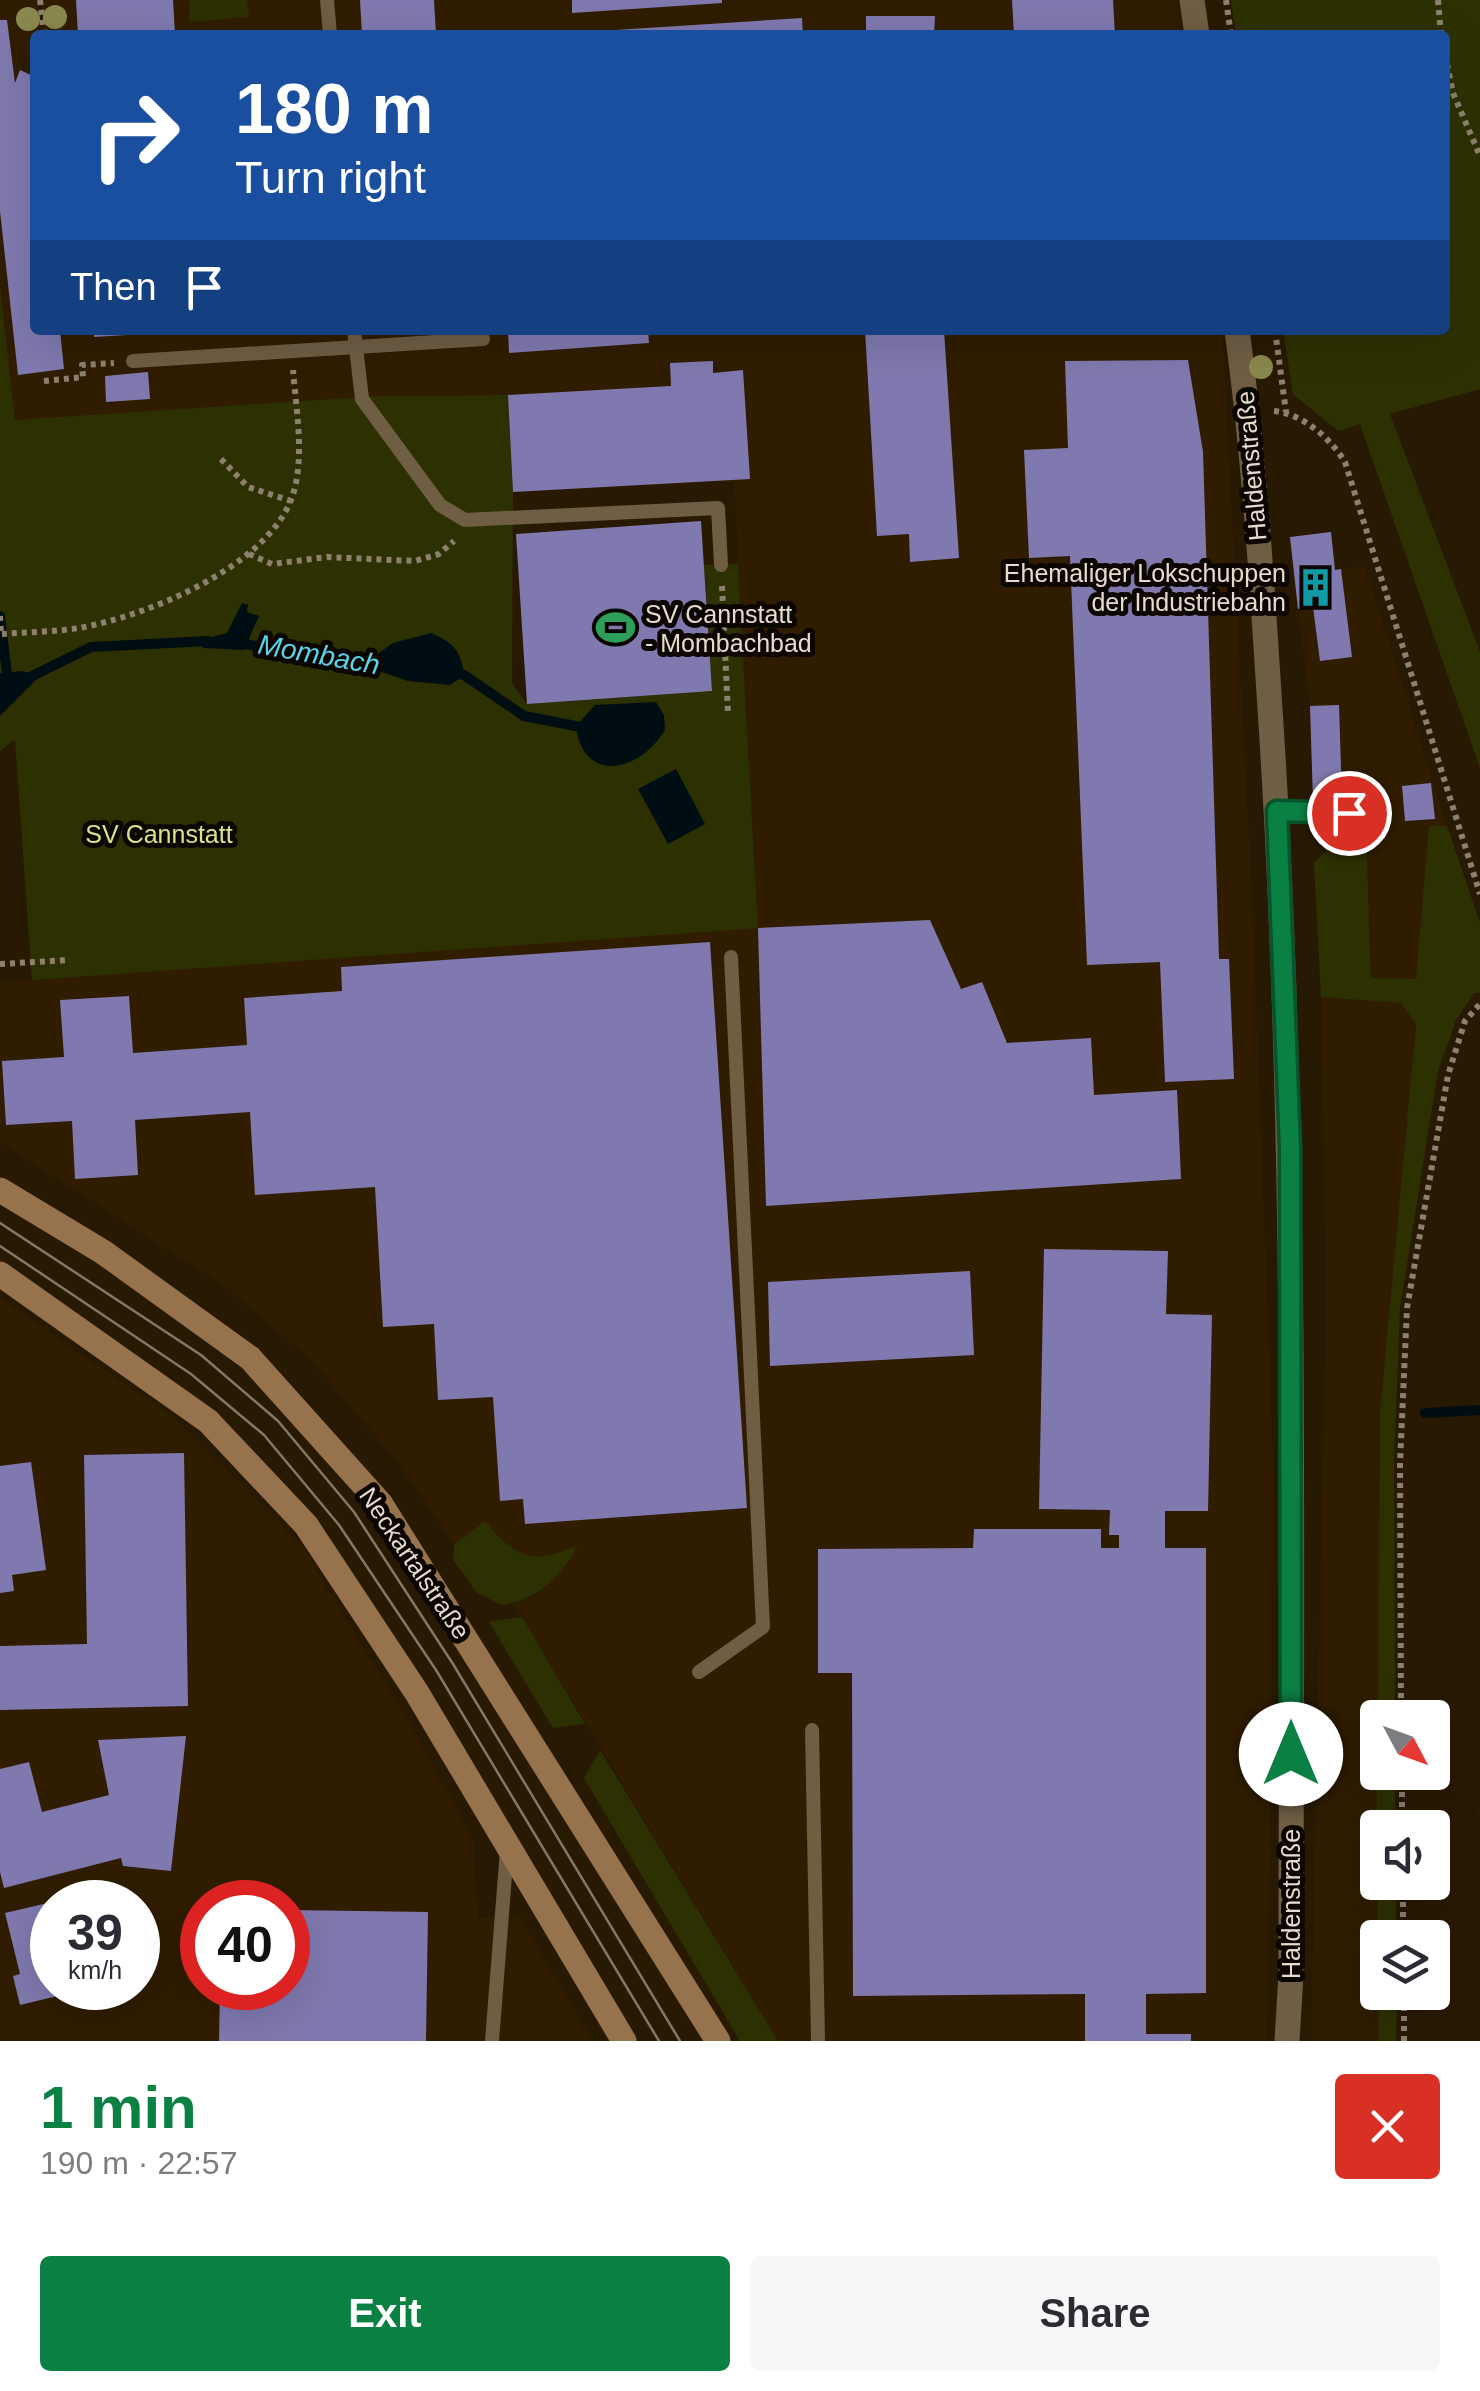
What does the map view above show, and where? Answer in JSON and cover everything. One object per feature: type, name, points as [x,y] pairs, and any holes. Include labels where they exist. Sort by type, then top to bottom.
[{"type":"main road","name":"Neckartalstraße","points":[[0,1190],[102,1252],[250,1358],[380,1503],[718,2041]]},
{"type":"main road","points":[[0,1274],[208,1421],[306,1525],[418,1693],[624,2041]]},
{"type":"street","points":[[1192,0],[1196,30]]},
{"type":"street","name":"Haldenstraße","points":[[1238,335],[1247,410],[1277,811],[1290,1148],[1291,1974],[1287,2041]]},
{"type":"lane","points":[[327,0],[330,30]]},
{"type":"lane","points":[[354,335],[362,399],[440,505],[465,520],[718,508],[721,564]]},
{"type":"lane","points":[[133,362],[484,339]]},
{"type":"lane","points":[[1277,811],[1382,810]]},
{"type":"lane","points":[[699,1672],[763,1628],[731,957]]},
{"type":"lane","points":[[812,1730],[818,2041]]},
{"type":"lane","points":[[492,2041],[507,1844]]},
{"type":"path","points":[[40,0],[43,30]]},
{"type":"path","points":[[1226,0],[1230,30]]},
{"type":"path","points":[[1438,0],[1441,30]]},
{"type":"path","points":[[1450,78],[1480,156]]},
{"type":"path","points":[[1276,335],[1286,412]]},
{"type":"path","points":[[0,616],[1,634],[79,628],[135,613],[189,591],[249,554],[274,528],[290,501],[298,438],[292,351]]},
{"type":"path","points":[[44,380],[83,378],[82,365],[133,362]]},
{"type":"path","points":[[1247,410],[1286,412],[1334,445],[1345,462],[1480,894]]},
{"type":"path","points":[[221,459],[248,487],[290,501]]},
{"type":"path","points":[[249,554],[272,564],[327,558],[414,561],[439,554],[460,536],[465,520]]},
{"type":"path","points":[[721,564],[728,714]]},
{"type":"path","points":[[0,964],[70,960]]},
{"type":"path","points":[[1401,1700],[1400,1463],[1407,1308],[1448,1075],[1466,1021],[1480,1004]]},
{"type":"path","points":[[1404,2010],[1404,2041]]},
{"type":"shaded area","points":[[0,0],[1177,0],[1181,30],[30,30],[30,335],[1222,335],[1252,894],[1274,1487],[1267,2041],[778,2041],[514,1604],[540,1592],[568,1563],[561,1553],[549,1557],[519,1554],[505,1546],[485,1522],[454,1545],[398,1463],[311,1360],[227,1288],[0,1142],[0,982],[758,927],[734,481],[513,492],[507,395],[378,396],[15,421],[0,284]]},
{"type":"shaded area","points":[[1365,566],[1447,826],[1429,827],[1417,979],[1371,979],[1366,830],[1349,827],[1349,799],[1313,801],[1310,706],[1298,609],[1338,604],[1335,570]]},
{"type":"shaded area","points":[[242,603],[248,605],[247,612],[259,616],[244,650],[204,648],[198,641],[227,633]]},
{"type":"shaded area","points":[[431,633],[450,644],[461,660],[464,675],[450,685],[408,681],[370,668],[369,660],[393,643]]},
{"type":"shaded area","points":[[22,671],[40,676],[0,716],[0,673]]},
{"type":"shaded area","points":[[656,702],[664,715],[665,730],[642,755],[614,766],[589,757],[576,726],[595,705]]},
{"type":"shaded area","points":[[676,769],[705,824],[668,844],[638,789]]},
{"type":"shaded area","points":[[1321,997],[1401,1003],[1416,1023],[1380,1412],[1380,1700],[1360,1700],[1360,1790],[1379,1790],[1379,1810],[1360,1810],[1360,1900],[1379,1900],[1379,1920],[1360,1920],[1360,2010],[1379,2010],[1379,2041],[1311,2041],[1326,1306]]},
{"type":"shaded area","points":[[0,1298],[177,1420],[301,1545],[414,1730],[473,1840],[478,1918],[520,1917],[593,2041],[0,2041]]},
{"type":"green space","points":[[189,0],[247,0],[249,17],[190,22]]},
{"type":"green space","points":[[1231,0],[1480,0],[1480,389],[1390,414],[1480,652],[1480,768],[1360,424],[1338,431],[1293,394],[1284,335],[1450,335],[1450,30],[1235,30]]},
{"type":"green space","name":"SV Cannstatt","points":[[0,284],[15,420],[378,396],[508,395],[513,492],[512,683],[527,704],[712,691],[704,565],[738,564],[758,928],[32,980],[15,739],[0,751]]},
{"type":"green space","points":[[1429,826],[1447,826],[1480,923],[1480,993],[1474,993],[1456,1020],[1438,1071],[1400,1308],[1394,1461],[1395,1700],[1378,1700],[1380,1412],[1416,1024],[1401,1003],[1321,997],[1314,863],[1349,827],[1366,830],[1371,978],[1416,979]]},
{"type":"green space","points":[[485,1521],[506,1543],[526,1555],[549,1555],[578,1545],[547,1585],[527,1598],[502,1605],[477,1593],[453,1560],[454,1545]]},
{"type":"green space","points":[[522,1617],[585,1724],[553,1728],[489,1622]]},
{"type":"green space","points":[[600,1750],[778,2041],[740,2041],[584,1778]]},
{"type":"green space","points":[[1377,1790],[1395,1790],[1395,1810],[1377,1810]]},
{"type":"green space","points":[[1378,1900],[1396,1900],[1396,1920],[1378,1920]]},
{"type":"green space","points":[[1378,2010],[1397,2010],[1396,2041],[1379,2041]]},
{"type":"building","points":[[76,0],[173,0],[175,30],[78,30]]},
{"type":"building","points":[[360,0],[434,0],[436,30],[362,30]]},
{"type":"building","points":[[572,0],[722,0],[722,3],[572,13]]},
{"type":"building","points":[[1012,0],[1113,0],[1115,30],[1014,30]]},
{"type":"building","points":[[866,16],[935,16],[934,30],[866,30]]},
{"type":"building","points":[[802,18],[803,30],[615,30]]},
{"type":"building","points":[[0,20],[7,20],[15,83],[20,70],[30,75],[30,335],[61,335],[64,369],[18,375],[0,211]]},
{"type":"building","points":[[508,335],[648,335],[649,343],[509,353]]},
{"type":"building","points":[[865,335],[944,335],[959,558],[910,562],[909,534],[877,536]]},
{"type":"building","points":[[1188,360],[1203,452],[1219,959],[1229,959],[1234,1079],[1165,1082],[1160,962],[1087,965],[1070,556],[1029,558],[1024,450],[1068,448],[1065,361]]},
{"type":"building","points":[[713,361],[713,373],[743,370],[750,479],[513,492],[508,395],[671,386],[670,363]]},
{"type":"building","points":[[148,372],[150,399],[106,402],[105,376]]},
{"type":"building","name":"SV Cannstatt - Mombachbad","points":[[701,521],[712,691],[527,704],[516,534]]},
{"type":"building","name":"Ehemaliger Lokschuppen der Industriebahn","points":[[1331,532],[1335,570],[1341,569],[1352,657],[1320,661],[1313,607],[1298,609],[1290,537]]},
{"type":"building","points":[[1339,705],[1342,800],[1313,801],[1310,706]]},
{"type":"building","points":[[1431,783],[1435,819],[1405,821],[1402,786]]},
{"type":"building","points":[[930,920],[961,989],[982,982],[1007,1043],[1091,1038],[1094,1095],[1177,1090],[1181,1179],[766,1206],[758,928]]},
{"type":"building","points":[[710,942],[747,1508],[525,1524],[523,1499],[500,1501],[493,1397],[438,1400],[434,1324],[383,1327],[375,1187],[255,1195],[250,1112],[135,1120],[138,1175],[75,1179],[72,1121],[6,1125],[2,1061],[64,1057],[60,1000],[129,996],[133,1053],[247,1045],[244,998],[342,991],[341,967]]},
{"type":"building","points":[[1044,1249],[1168,1251],[1166,1314],[1212,1315],[1208,1511],[1165,1511],[1165,1548],[1206,1548],[1206,1993],[1146,1994],[1146,2034],[1191,2034],[1191,2041],[1085,2041],[1085,1994],[853,1996],[852,1673],[818,1673],[818,1549],[973,1548],[974,1529],[1101,1529],[1101,1548],[1119,1548],[1119,1535],[1109,1535],[1110,1510],[1039,1509]]},
{"type":"building","points":[[970,1271],[974,1355],[770,1366],[768,1282]]},
{"type":"building","points":[[184,1453],[188,1706],[0,1710],[0,1646],[87,1644],[84,1455]]},
{"type":"building","points":[[31,1462],[46,1570],[12,1575],[14,1591],[0,1593],[0,1466]]},
{"type":"building","points":[[186,1736],[171,1871],[123,1866],[121,1858],[4,1888],[0,1872],[0,1769],[29,1762],[42,1812],[109,1795],[98,1740]]},
{"type":"building","points":[[30,1907],[30,2003],[20,2005],[13,1976],[20,1974],[5,1913]]},
{"type":"building","points":[[310,1910],[428,1912],[426,2041],[219,2041],[220,2010],[310,2010]]},
{"type":"waterway","points":[[0,616],[8,682]]},
{"type":"waterway","name":"Mombach","points":[[28,678],[91,647],[208,641]]},
{"type":"waterway","name":"Mombach","points":[[235,642],[328,660],[381,662]]},
{"type":"waterway","name":"Mombach","points":[[452,673],[464,675],[524,716],[586,728]]},
{"type":"waterway","points":[[1425,1413],[1480,1410]]},
{"type":"tram line","points":[[0,1223],[201,1355],[278,1421],[354,1512],[453,1664],[680,2041]]},
{"type":"tram line","points":[[0,1246],[191,1374],[264,1435],[339,1525],[436,1670],[659,2041]]},
{"type":"place","name":"Ehemaliger Lokschuppen der Industriebahn","points":[[1316,587]]},
{"type":"place","name":"SV Cannstatt - Mombachbad","points":[[615,628]]},
{"type":"route","points":[[1291,1754],[1290,1148],[1277,811],[1349,813]]}]
